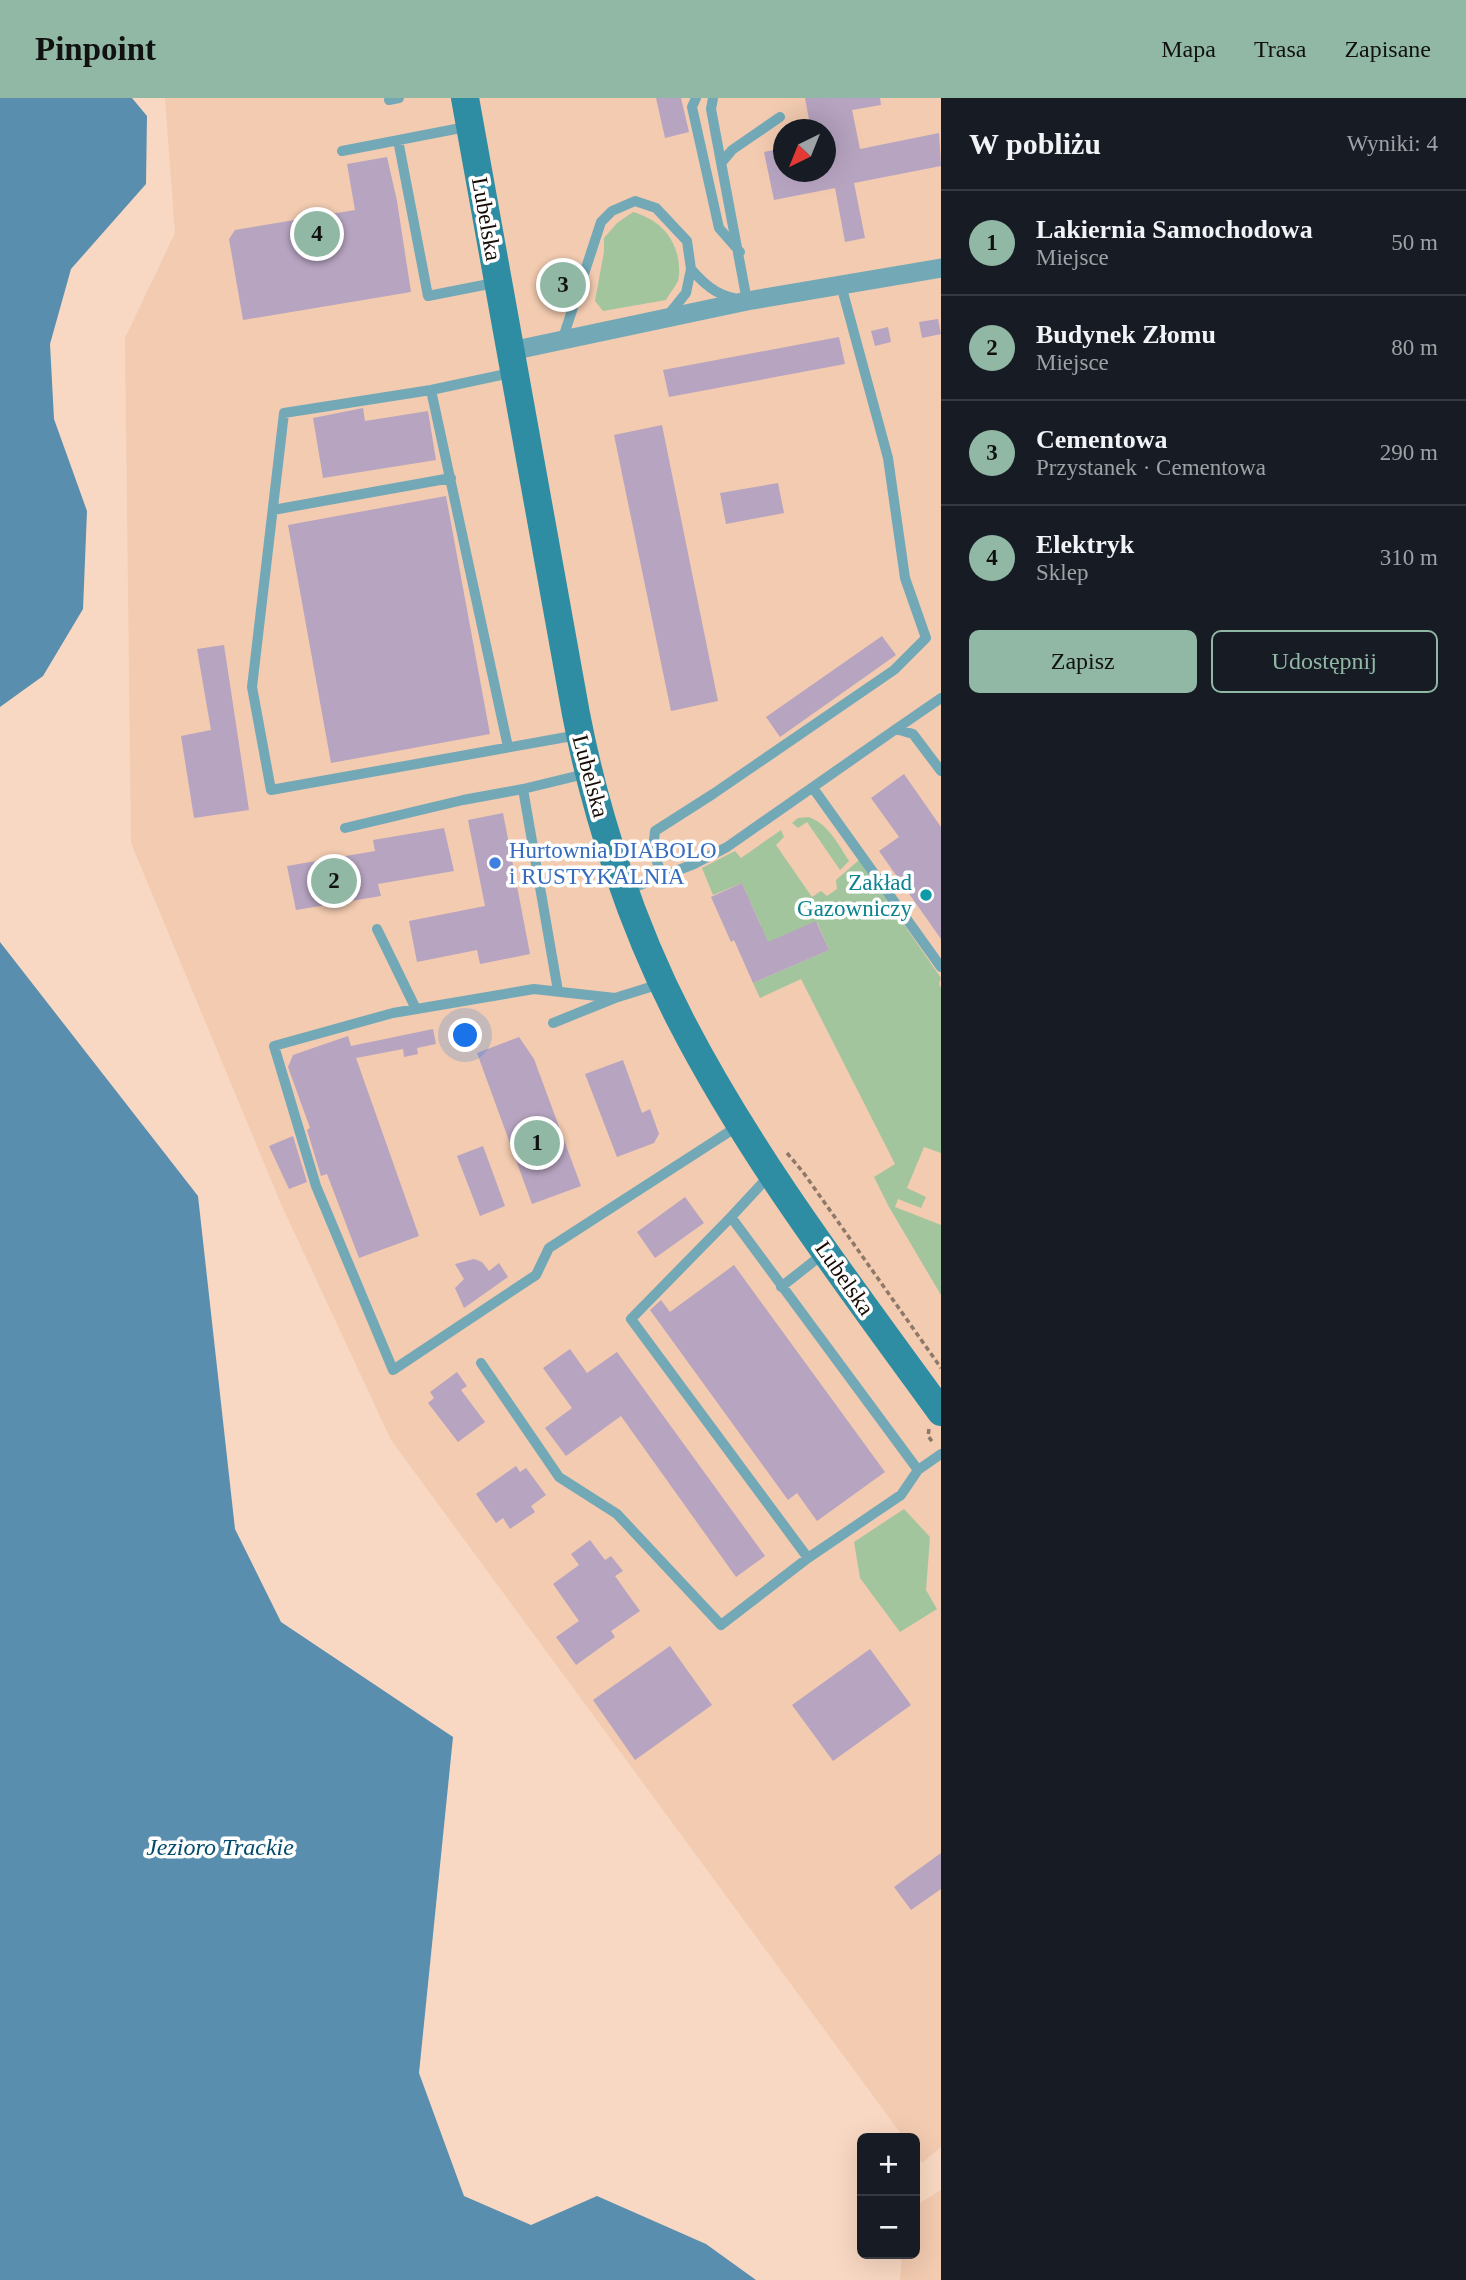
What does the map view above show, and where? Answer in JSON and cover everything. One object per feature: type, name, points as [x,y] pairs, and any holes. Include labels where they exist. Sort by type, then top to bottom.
[{"type":"street","name":"Lubelska","points":[[465,98],[580,735],[589,773],[626,890],[663,983],[697,1051],[740,1125],[764,1164],[941,1412]]},
{"type":"street","points":[[513,362],[562,341],[747,301],[941,268]]},
{"type":"lane","points":[[696,98],[692,107],[719,228],[740,253]]},
{"type":"lane","points":[[691,270],[704,284],[725,298],[747,301],[711,109],[713,98]]},
{"type":"lane","points":[[722,162],[732,150],[780,117]]},
{"type":"lane","points":[[342,151],[470,127]]},
{"type":"lane","points":[[398,141],[428,296],[498,282]]},
{"type":"lane","points":[[562,341],[601,222],[612,211],[635,201],[656,208],[687,241],[691,270],[686,293],[664,320]]},
{"type":"lane","points":[[662,876],[653,850],[655,831],[894,670],[926,638],[905,578],[888,458],[841,285]]},
{"type":"lane","points":[[513,362],[431,390],[284,413],[252,687],[271,790],[580,735]]},
{"type":"lane","points":[[431,390],[508,747]]},
{"type":"lane","points":[[274,510],[450,478]]},
{"type":"lane","points":[[626,890],[694,864],[727,847],[941,698]]},
{"type":"lane","points":[[896,729],[913,734],[941,771]]},
{"type":"lane","points":[[345,828],[589,773]]},
{"type":"lane","points":[[813,788],[941,967]]},
{"type":"lane","points":[[523,789],[558,991]]},
{"type":"lane","points":[[377,929],[416,1009]]},
{"type":"lane","points":[[553,1023],[615,998],[663,983]]},
{"type":"lane","points":[[615,998],[534,989],[393,1013],[274,1046],[316,1186],[393,1370],[536,1275],[549,1248],[740,1125]]},
{"type":"lane","points":[[764,1164],[731,1217],[631,1319],[808,1558]]},
{"type":"lane","points":[[731,1217],[918,1471]]},
{"type":"lane","points":[[781,1287],[826,1252]]},
{"type":"lane","points":[[481,1363],[559,1478],[617,1514],[720,1625],[808,1558],[901,1495],[918,1471],[941,1454]]},
{"type":"path","points":[[764,1164],[768,1147],[785,1151],[803,1172],[941,1368]]},
{"type":"shaded area","points":[[165,98],[941,98],[941,2147],[922,2163],[920,2133],[900,2133],[391,1440],[281,1204],[131,843],[125,338],[175,233]]},
{"type":"shaded area","points":[[941,2190],[941,2280],[900,2280],[902,2259],[920,2259],[920,2203]]},
{"type":"green space","points":[[633,212],[656,223],[668,235],[678,258],[678,281],[666,300],[603,311],[595,301],[604,238],[617,223]]},
{"type":"green space","points":[[809,817],[828,830],[849,861],[840,870],[807,822],[798,828],[792,823],[798,818]]},
{"type":"green space","points":[[781,830],[784,837],[776,845],[812,897],[821,891],[827,896],[837,889],[836,880],[859,860],[941,978],[941,1153],[924,1147],[907,1188],[926,1197],[921,1208],[898,1199],[895,1207],[941,1225],[941,1295],[874,1177],[895,1164],[801,979],[760,998],[753,983],[829,950],[817,922],[765,944],[761,926],[742,883],[713,895],[702,868],[735,851],[741,858]]},
{"type":"green space","points":[[904,1509],[930,1537],[926,1590],[937,1609],[900,1632],[860,1578],[854,1542]]},
{"type":"water","points":[[0,98],[132,98],[147,116],[146,184],[71,269],[50,344],[54,419],[87,511],[83,609],[43,676],[0,707]]},
{"type":"water","name":"Jezioro Trackie","points":[[0,942],[198,1196],[235,1529],[281,1622],[453,1737],[419,2073],[464,2196],[531,2225],[597,2196],[706,2244],[756,2280],[0,2280]]},
{"type":"building","points":[[656,98],[681,98],[689,132],[665,138]]},
{"type":"building","points":[[805,98],[880,98],[881,105],[852,110],[860,149],[939,133],[941,166],[854,183],[865,238],[845,242],[835,188],[774,200],[764,152],[773,150],[773,182],[836,182],[836,119],[809,119]]},
{"type":"building","points":[[387,157],[397,201],[411,292],[243,320],[229,239],[235,230],[355,210],[347,164]]},
{"type":"building","points":[[938,319],[941,334],[922,338],[919,322]]},
{"type":"building","points":[[888,327],[891,342],[875,346],[871,331]]},
{"type":"building","points":[[839,337],[845,364],[669,397],[663,370]]},
{"type":"building","points":[[363,408],[365,421],[428,411],[436,460],[323,478],[313,418]]},
{"type":"building","points":[[662,425],[718,701],[671,711],[614,435]]},
{"type":"building","points":[[778,483],[784,513],[726,524],[720,493]]},
{"type":"building","points":[[446,496],[490,734],[331,763],[288,525]]},
{"type":"building","points":[[882,636],[896,655],[780,737],[766,717]]},
{"type":"building","points":[[224,645],[249,810],[194,818],[181,736],[211,730],[197,649]]},
{"type":"building","name":"Zakład Gazowniczy","points":[[904,774],[941,827],[941,939],[879,851],[899,837],[871,798]]},
{"type":"building","name":"Hurtownia DIABOLO i RUSTYKALNIA","points":[[503,813],[530,954],[480,964],[477,950],[417,962],[409,921],[485,906],[468,820]]},
{"type":"building","points":[[444,828],[454,871],[378,884],[381,896],[296,910],[287,866],[375,851],[373,840]]},
{"type":"building","points":[[742,883],[768,942],[816,921],[829,950],[753,983],[711,897]]},
{"type":"building","points":[[433,1029],[436,1044],[417,1048],[418,1054],[404,1057],[403,1049],[356,1058],[419,1236],[359,1258],[327,1174],[321,1176],[307,1130],[310,1128],[288,1067],[293,1055],[348,1036],[351,1046]]},
{"type":"building","points":[[519,1037],[534,1059],[581,1186],[532,1204],[477,1053]]},
{"type":"building","points":[[623,1060],[642,1113],[650,1109],[659,1134],[654,1143],[617,1157],[585,1074]]},
{"type":"building","points":[[293,1136],[307,1182],[289,1189],[269,1146]]},
{"type":"building","points":[[483,1146],[505,1206],[480,1216],[457,1156]]},
{"type":"building","points":[[685,1197],[704,1223],[655,1258],[637,1232]]},
{"type":"building","points":[[474,1259],[482,1262],[489,1271],[499,1263],[508,1277],[464,1308],[455,1288],[464,1279],[455,1264]]},
{"type":"building","points":[[734,1265],[885,1472],[817,1521],[797,1493],[788,1500],[650,1310],[661,1300],[670,1312]]},
{"type":"building","points":[[570,1349],[587,1373],[617,1352],[765,1556],[736,1577],[621,1416],[566,1456],[545,1428],[572,1408],[543,1368]]},
{"type":"building","points":[[457,1372],[467,1386],[461,1390],[485,1422],[458,1442],[428,1403],[434,1398],[430,1392]]},
{"type":"building","points":[[516,1466],[520,1472],[526,1468],[546,1495],[531,1506],[535,1512],[510,1529],[503,1518],[496,1523],[476,1494]]},
{"type":"building","points":[[590,1540],[605,1560],[611,1556],[623,1571],[615,1576],[640,1611],[611,1631],[615,1637],[576,1665],[556,1637],[579,1621],[553,1584],[579,1565],[571,1554]]},
{"type":"building","points":[[670,1646],[712,1705],[635,1760],[593,1700]]},
{"type":"building","points":[[870,1649],[911,1705],[833,1761],[792,1705]]},
{"type":"building","points":[[941,1853],[941,1889],[911,1910],[894,1887]]},
{"type":"place","name":"Elektryk","points":[[317,234]]},
{"type":"place","name":"Cementowa","points":[[563,285]]},
{"type":"place","name":"Hurtownia DIABOLO i RUSTYKALNIA","points":[[495,863]]},
{"type":"place","name":"Budynek Złomu","points":[[334,881]]},
{"type":"place","name":"Zakład Gazowniczy","points":[[926,895]]},
{"type":"place","name":"Lakiernia Samochodowa","points":[[537,1143]]}]
